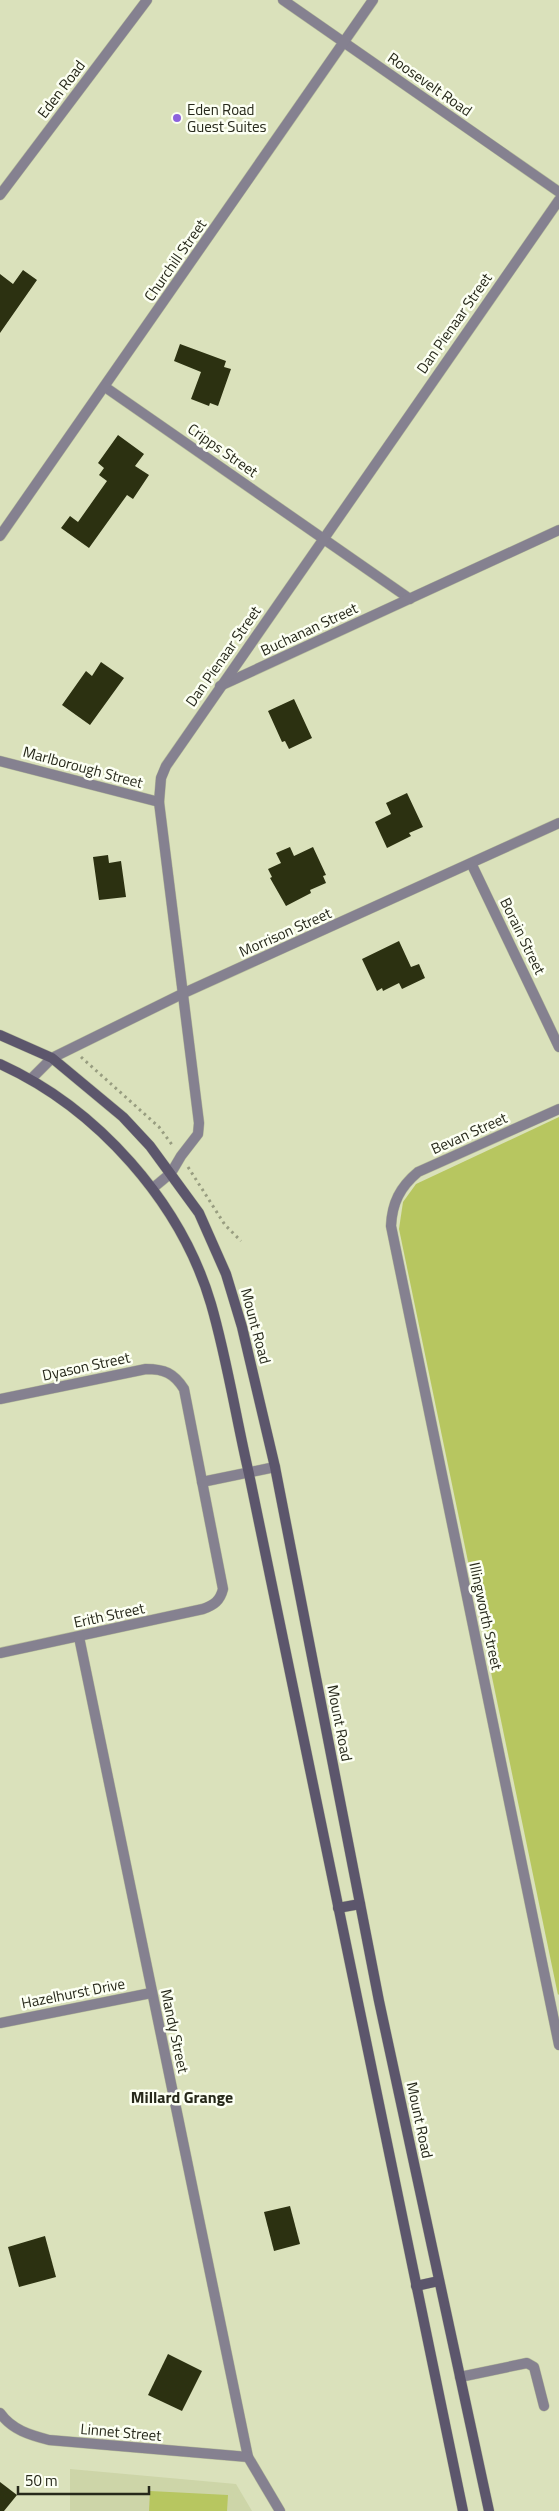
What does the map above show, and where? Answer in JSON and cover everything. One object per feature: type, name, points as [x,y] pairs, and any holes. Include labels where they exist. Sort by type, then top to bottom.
[{"type":"main road","name":"Mount Road","points":[[0,1035],[52,1058],[123,1118],[150,1146],[199,1213],[226,1274],[242,1326],[275,1467],[360,1904],[438,2281],[490,2511]]},
{"type":"main road","points":[[0,1064],[31,1079],[97,1130],[128,1158],[153,1188],[193,1258],[210,1304],[249,1474],[463,2511]]},
{"type":"main road","points":[[338,1908],[360,1904]]},
{"type":"main road","points":[[416,2286],[438,2281]]},
{"type":"street","name":"Eden Road","points":[[0,195],[147,0]]},
{"type":"street","name":"Roosevelt Road","points":[[283,0],[559,192]]},
{"type":"street","name":"Churchill Street","points":[[0,536],[345,43],[373,0]]},
{"type":"street","name":"Dan Pienaar Street","points":[[153,1188],[171,1173],[198,1134],[199,1128],[199,1110],[159,802],[161,778],[166,766],[219,687],[559,200]]},
{"type":"street","name":"Cripps Street","points":[[105,387],[323,537]]},
{"type":"street","name":"Buchanan Street","points":[[219,687],[559,530]]},
{"type":"street","points":[[323,537],[410,599]]},
{"type":"street","name":"Marlborough Street","points":[[0,761],[159,802]]},
{"type":"street","name":"Morrison Street","points":[[31,1079],[52,1058],[184,993],[472,865],[559,823]]},
{"type":"street","name":"Borain Street","points":[[472,865],[559,1047]]},
{"type":"street","name":"Bevan Street","points":[[398,1194],[408,1180],[418,1172],[559,1109]]},
{"type":"street","name":"Illingworth Street","points":[[398,1194],[392,1211],[392,1239],[559,2046]]},
{"type":"street","name":"Dyason Street","points":[[0,1400],[146,1369],[158,1369],[177,1377],[184,1389],[202,1482]]},
{"type":"street","points":[[202,1482],[249,1474],[275,1467]]},
{"type":"street","name":"Erith Street","points":[[0,1653],[214,1605],[221,1597],[223,1579],[202,1482]]},
{"type":"street","name":"Mandy Street","points":[[78,1637],[248,2457],[280,2511]]},
{"type":"street","name":"Hazelhurst Drive","points":[[0,2023],[152,1993]]},
{"type":"street","points":[[460,2377],[527,2363],[534,2367],[544,2406]]},
{"type":"street","name":"Linnet Street","points":[[0,2413],[16,2429],[49,2440],[248,2457]]},
{"type":"shaded area","points":[[70,2469],[236,2484],[252,2511],[70,2511]]},
{"type":"green space","points":[[559,1117],[558,1995],[399,1229],[403,1202],[416,1184]]},
{"type":"green space","points":[[150,2491],[228,2495],[227,2511],[149,2511]]},
{"type":"building","points":[[23,270],[37,280],[0,333],[0,274],[13,284]]},
{"type":"building","points":[[180,344],[226,361],[224,367],[231,369],[218,406],[210,403],[209,406],[191,399],[201,372],[174,361]]},
{"type":"building","points":[[118,435],[144,454],[135,466],[149,475],[133,499],[127,495],[89,548],[61,528],[70,516],[78,522],[107,481],[99,475],[104,468],[98,463]]},
{"type":"building","points":[[101,662],[124,678],[90,725],[62,705],[86,671],[92,676]]},
{"type":"building","points":[[294,699],[312,738],[289,749],[285,741],[282,742],[268,711]]},
{"type":"building","points":[[407,793],[423,827],[409,833],[411,836],[387,848],[375,822],[391,814],[386,803]]},
{"type":"building","points":[[290,847],[294,856],[313,847],[326,875],[323,876],[326,883],[310,890],[311,893],[286,906],[270,878],[272,877],[268,869],[281,863],[276,853]]},
{"type":"building","points":[[108,855],[109,863],[121,861],[126,897],[99,900],[93,857]]},
{"type":"building","points":[[399,941],[411,967],[419,964],[425,978],[402,989],[399,983],[383,991],[382,988],[377,991],[362,959]]},
{"type":"building","points":[[290,2206],[300,2244],[274,2251],[264,2212]]},
{"type":"building","points":[[45,2236],[56,2277],[19,2287],[8,2247]]},
{"type":"building","points":[[168,2354],[202,2371],[182,2411],[148,2395]]},
{"type":"building","points":[[0,2482],[17,2495],[4,2511],[0,2511]]},
{"type":"place","name":"Eden Road Guest Suites","points":[[177,118]]},
{"type":"district","name":"Millard Grange","points":[[182,2097]]}]
